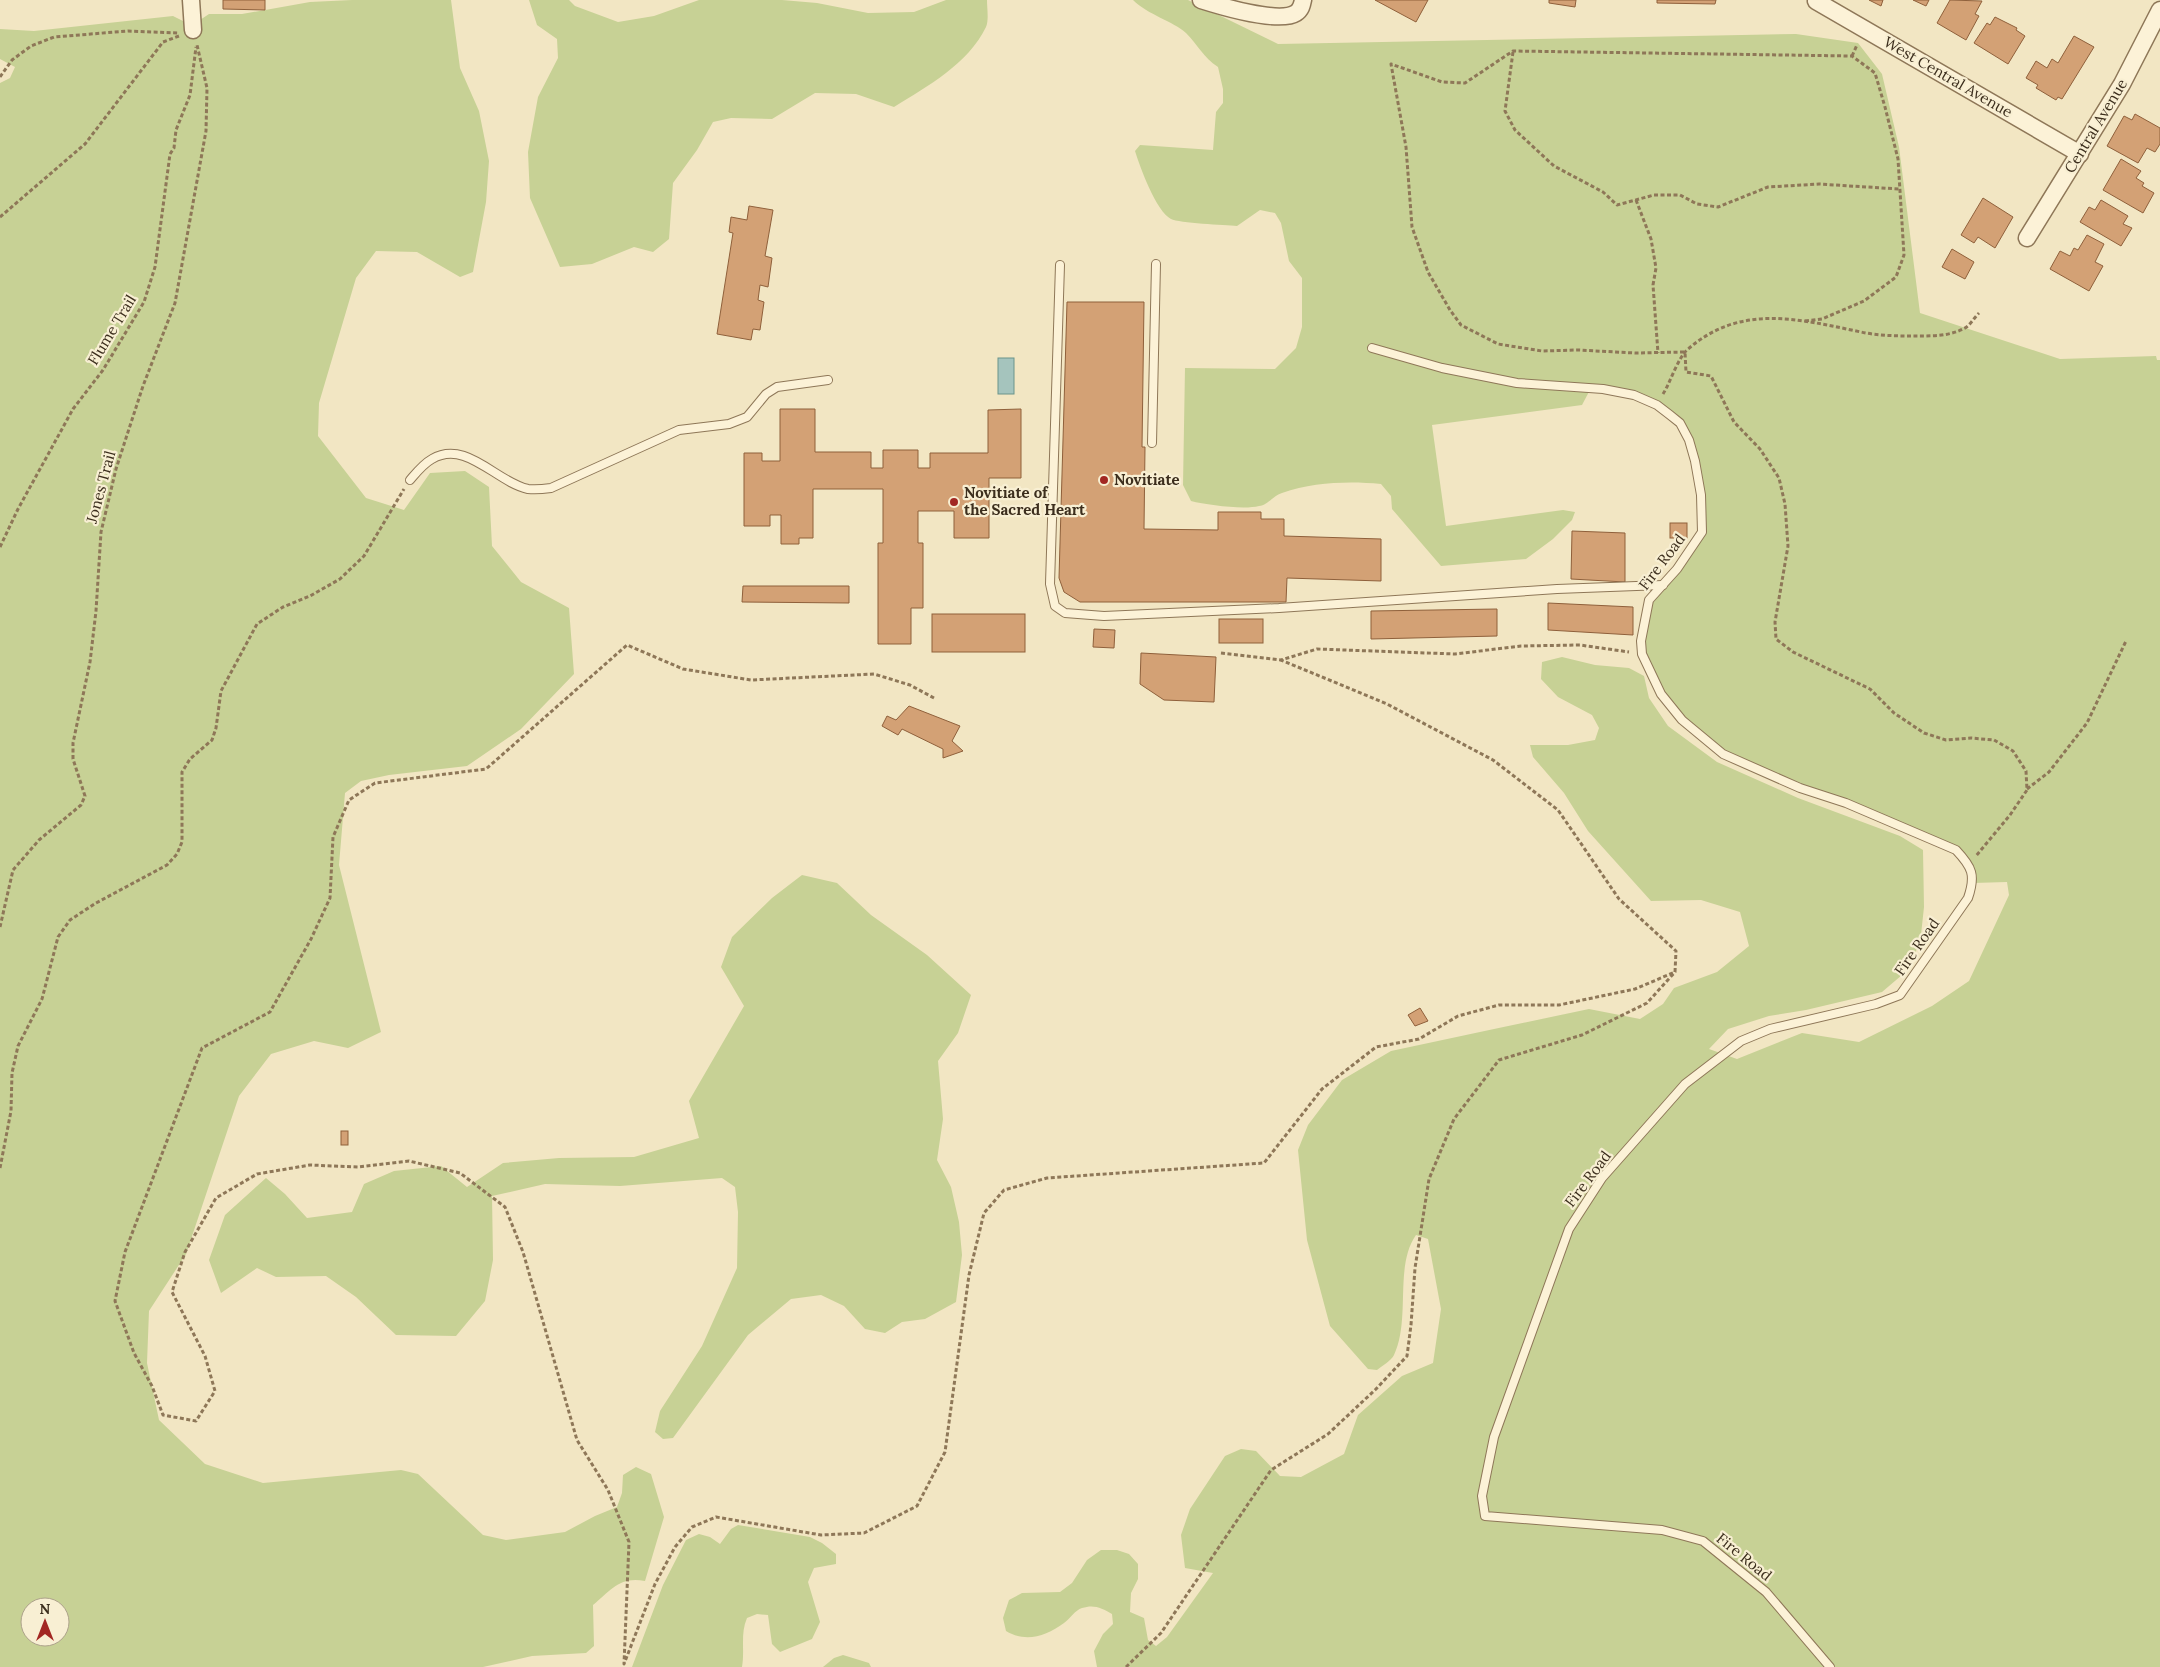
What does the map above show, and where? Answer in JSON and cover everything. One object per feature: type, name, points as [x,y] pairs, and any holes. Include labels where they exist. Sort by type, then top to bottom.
[{"type":"street","points":[[191,0],[195,37]]},
{"type":"street","points":[[1201,0],[1270,16],[1299,7]]},
{"type":"street","name":"West Central Avenue","points":[[1816,1],[2080,154]]},
{"type":"street","name":"Central Avenue","points":[[2027,238],[2122,84],[2160,10]]},
{"type":"lane","points":[[1152,443],[1156,264]]},
{"type":"lane","points":[[1060,265],[1050,584],[1055,606],[1065,613],[1104,616],[1141,615],[1279,608],[1557,589],[1663,585]]},
{"type":"lane","name":"Fire Road","points":[[1372,348],[1451,370],[1517,382],[1603,389],[1634,395],[1657,405],[1680,423],[1690,442],[1701,495],[1702,532],[1677,568],[1649,600],[1641,640],[1642,654],[1661,694],[1682,720],[1723,754],[1800,788],[1850,805],[1956,850],[1970,865],[1973,883],[1968,898],[1900,995],[1876,1004],[1770,1029],[1741,1041],[1685,1084],[1602,1178],[1569,1229],[1494,1437],[1482,1496],[1485,1516],[1662,1530],[1703,1541],[1766,1592],[1830,1667]]},
{"type":"lane","points":[[410,480],[432,459],[443,454],[455,454],[469,457],[519,486],[530,489],[551,488],[679,430],[729,424],[747,417],[766,394],[777,387],[828,380]]},
{"type":"path","points":[[0,77],[12,60],[32,46],[54,37],[110,32],[175,33],[195,37]]},
{"type":"path","points":[[0,217],[85,144],[163,42],[195,37]]},
{"type":"path","name":"Flume Trail","points":[[0,547],[18,509],[72,409],[103,370],[144,302],[155,267],[170,154],[174,148],[176,130],[190,95],[195,37]]},
{"type":"path","name":"Jones Trail","points":[[0,927],[13,870],[39,840],[81,805],[85,796],[73,760],[73,743],[90,662],[96,611],[101,532],[116,469],[140,394],[175,303],[206,131],[207,88],[195,37]]},
{"type":"path","points":[[1513,51],[1505,111],[1515,130],[1554,166],[1603,192],[1617,206],[1654,195],[1680,195],[1697,204],[1718,207],[1768,187],[1819,184],[1899,189]]},
{"type":"path","points":[[1685,352],[1542,351],[1498,344],[1461,325],[1428,272],[1412,227],[1406,147],[1391,64],[1442,82],[1465,83],[1513,51],[1852,56],[1875,73],[1898,159],[1904,255],[1896,277],[1864,301],[1822,319],[1805,321]]},
{"type":"path","points":[[1636,200],[1651,238],[1656,268],[1653,285],[1658,352]]},
{"type":"path","points":[[1657,405],[1685,352],[1712,332],[1735,322],[1761,318],[1805,321],[1862,333],[1934,336],[1950,334],[1965,329],[1979,313]]},
{"type":"path","points":[[1685,352],[1686,372],[1711,376],[1734,422],[1760,449],[1779,478],[1785,504],[1788,546],[1775,622],[1776,639],[1793,652],[1870,689],[1894,713],[1924,733],[1946,740],[1972,738],[1994,740],[2013,751],[2026,771],[2026,790]]},
{"type":"path","points":[[0,1168],[11,1111],[12,1073],[18,1046],[42,999],[58,937],[70,920],[96,903],[167,865],[176,854],[182,842],[182,772],[190,759],[212,740],[216,728],[220,691],[257,624],[283,607],[310,596],[340,579],[364,556],[410,480]]},
{"type":"path","points":[[1970,865],[2010,815],[2026,790],[2048,772],[2087,723],[2126,642]]},
{"type":"path","points":[[624,1665],[629,1542],[608,1490],[577,1440],[523,1252],[505,1207],[460,1173],[409,1162],[358,1167],[310,1166],[257,1174],[216,1198],[185,1252],[172,1292],[205,1356],[215,1391],[196,1421],[163,1416],[152,1386],[134,1353],[115,1302],[125,1252],[202,1048],[270,1012],[311,939],[330,898],[333,837],[349,800],[375,783],[486,769],[627,644],[683,669],[751,680],[874,674],[910,685],[934,698]]},
{"type":"path","points":[[1281,660],[1316,649],[1455,654],[1521,646],[1580,645],[1642,654]]},
{"type":"path","points":[[1126,1667],[1161,1633],[1271,1470],[1328,1434],[1376,1389],[1406,1356],[1411,1325],[1415,1268],[1428,1179],[1454,1119],[1499,1060],[1582,1035],[1647,1003],[1675,972],[1676,951],[1619,898],[1558,810],[1493,760],[1387,704],[1281,660],[1221,653]]},
{"type":"path","points":[[624,1665],[655,1584],[675,1547],[692,1527],[716,1517],[821,1535],[864,1533],[918,1506],[945,1452],[969,1276],[984,1213],[1004,1190],[1047,1178],[1264,1163],[1322,1089],[1376,1046],[1419,1039],[1458,1016],[1499,1005],[1559,1005],[1635,989],[1675,972]]},
{"type":"green space","points":[[451,0],[460,68],[479,111],[489,161],[486,202],[473,272],[460,277],[417,252],[376,251],[356,278],[319,403],[318,436],[366,498],[404,510],[430,473],[465,471],[489,487],[492,546],[521,582],[569,608],[574,674],[521,729],[467,766],[389,775],[361,781],[345,793],[339,865],[381,1032],[348,1048],[314,1041],[271,1054],[239,1096],[186,1254],[149,1311],[147,1363],[159,1420],[205,1464],[263,1483],[401,1470],[418,1474],[483,1535],[506,1540],[565,1532],[617,1507],[622,1493],[623,1475],[636,1467],[651,1474],[664,1517],[645,1581],[622,1582],[593,1605],[594,1646],[586,1653],[532,1656],[483,1667],[0,1667],[0,83],[10,78],[15,67],[0,59],[0,29],[34,31],[173,16],[185,22],[197,22],[209,14],[242,14],[310,2]]},
{"type":"green space","points":[[529,0],[569,0],[575,6],[618,22],[654,16],[699,0],[782,0],[817,3],[868,13],[914,12],[946,0],[987,0],[988,17],[986,27],[978,40],[958,63],[894,107],[856,94],[815,93],[772,119],[731,118],[713,122],[697,150],[673,183],[669,239],[653,252],[634,247],[592,264],[560,267],[530,198],[528,152],[538,97],[558,58],[557,39],[537,25]]},
{"type":"green space","points":[[1133,0],[1188,0],[1278,44],[1796,34],[1858,43],[1882,74],[1899,147],[1920,313],[2060,359],[2156,356],[2157,360],[2160,360],[2160,1667],[1097,1667],[1094,1651],[1103,1634],[1113,1624],[1112,1614],[1101,1608],[1090,1606],[1079,1609],[1057,1628],[1036,1636],[1021,1637],[1006,1631],[1003,1618],[1009,1600],[1022,1593],[1060,1592],[1072,1583],[1087,1560],[1101,1550],[1117,1550],[1129,1554],[1138,1564],[1138,1579],[1131,1593],[1130,1612],[1144,1618],[1148,1640],[1156,1646],[1167,1637],[1213,1573],[1185,1568],[1181,1535],[1190,1509],[1225,1456],[1241,1449],[1256,1451],[1280,1476],[1301,1477],[1344,1454],[1358,1415],[1402,1376],[1433,1363],[1441,1309],[1428,1239],[1416,1235],[1409,1248],[1404,1277],[1402,1325],[1394,1355],[1389,1361],[1377,1370],[1368,1369],[1330,1326],[1307,1240],[1298,1150],[1308,1125],[1342,1080],[1391,1051],[1589,1009],[1640,1019],[1663,1004],[1674,988],[1717,972],[1749,946],[1740,912],[1701,900],[1651,901],[1588,831],[1564,793],[1533,757],[1530,745],[1568,745],[1595,740],[1599,728],[1592,715],[1558,697],[1541,679],[1542,662],[1562,657],[1595,665],[1629,668],[1644,676],[1649,698],[1668,726],[1717,762],[1798,798],[1900,836],[1923,850],[1924,907],[1920,944],[1902,975],[1882,992],[1806,1010],[1769,1016],[1728,1029],[1709,1049],[1737,1059],[1802,1033],[1859,1042],[1932,1006],[1969,981],[2009,895],[2007,882],[1973,883],[1956,850],[1723,754],[1682,720],[1661,694],[1642,654],[1649,600],[1702,532],[1695,461],[1680,423],[1634,395],[1591,388],[1582,405],[1432,425],[1446,526],[1563,510],[1575,512],[1572,520],[1553,539],[1526,559],[1441,566],[1392,509],[1391,496],[1381,484],[1344,483],[1294,489],[1279,494],[1265,504],[1252,507],[1225,507],[1191,501],[1183,485],[1185,368],[1275,369],[1296,348],[1302,327],[1302,278],[1289,261],[1281,223],[1275,213],[1260,210],[1237,226],[1192,223],[1171,219],[1165,214],[1154,198],[1135,151],[1140,145],[1213,150],[1216,112],[1223,103],[1223,89],[1218,67],[1204,55],[1186,33],[1146,10]]},
{"type":"green space","points":[[802,875],[837,883],[871,915],[927,955],[971,995],[958,1033],[938,1061],[943,1119],[937,1160],[951,1187],[959,1222],[962,1255],[956,1302],[925,1319],[902,1322],[885,1333],[865,1329],[844,1306],[821,1295],[791,1299],[748,1335],[673,1438],[663,1439],[655,1432],[660,1411],[702,1346],[737,1268],[738,1212],[735,1187],[722,1178],[620,1186],[545,1184],[492,1196],[493,1260],[485,1301],[456,1336],[396,1335],[356,1297],[326,1276],[276,1277],[257,1268],[221,1293],[209,1260],[225,1215],[266,1178],[285,1194],[307,1218],[352,1212],[364,1184],[394,1171],[441,1166],[467,1187],[503,1163],[559,1158],[634,1157],[699,1138],[689,1101],[744,1006],[721,967],[732,937],[772,898]]},
{"type":"green space","points":[[738,1525],[810,1537],[822,1543],[836,1554],[836,1564],[814,1568],[808,1582],[820,1622],[812,1639],[780,1652],[772,1644],[768,1615],[757,1614],[747,1618],[745,1624],[742,1667],[632,1667],[663,1585],[686,1540],[699,1534],[710,1537],[720,1544],[731,1529]]},
{"type":"green space","points":[[843,1655],[869,1663],[871,1667],[823,1667],[834,1658]]},
{"type":"water","points":[[998,358],[1014,358],[1014,394],[998,394]]},
{"type":"building","points":[[223,0],[265,0],[265,10],[223,9]]},
{"type":"building","points":[[1375,0],[1428,0],[1416,22]]},
{"type":"building","points":[[1549,0],[1576,0],[1575,7],[1549,3]]},
{"type":"building","points":[[1657,0],[1716,0],[1715,4],[1657,3]]},
{"type":"building","points":[[1869,0],[1883,0],[1881,6]]},
{"type":"building","points":[[1913,0],[1929,0],[1926,6]]},
{"type":"building","points":[[1950,0],[1982,1],[1975,14],[1979,16],[1966,40],[1937,23]]},
{"type":"building","points":[[1995,17],[2017,28],[2016,30],[2025,36],[2008,64],[1974,43],[1987,23],[1990,25]]},
{"type":"building","points":[[2074,36],[2094,47],[2062,99],[2058,97],[2056,100],[2036,88],[2038,85],[2026,78],[2036,61],[2047,68],[2052,59],[2058,63]]},
{"type":"building","points":[[2135,114],[2160,128],[2160,144],[2155,152],[2147,148],[2138,163],[2107,146],[2124,116],[2132,120]]},
{"type":"building","points":[[2121,159],[2141,171],[2136,178],[2144,183],[2142,186],[2154,193],[2143,213],[2103,190]]},
{"type":"building","points":[[1983,198],[2013,217],[1995,248],[1978,237],[1974,243],[1961,235]]},
{"type":"building","points":[[2101,200],[2128,216],[2123,224],[2132,228],[2121,246],[2080,222],[2089,207],[2095,210]]},
{"type":"building","points":[[749,206],[773,210],[765,256],[772,258],[768,287],[760,285],[758,300],[764,302],[760,330],[753,329],[751,340],[717,334],[733,233],[729,232],[731,217],[747,220]]},
{"type":"building","points":[[2087,235],[2104,244],[2095,262],[2103,266],[2089,291],[2050,269],[2060,251],[2070,256],[2074,248],[2078,250]]},
{"type":"building","points":[[1952,249],[1974,262],[1965,279],[1942,267]]},
{"type":"building","name":"Novitiate","points":[[1067,302],[1144,302],[1142,447],[1145,447],[1144,529],[1218,530],[1218,512],[1261,512],[1261,519],[1284,519],[1284,536],[1381,539],[1381,581],[1287,578],[1286,602],[1080,602],[1064,592],[1059,578]]},
{"type":"building","points":[[780,409],[815,409],[815,452],[871,452],[871,468],[883,468],[883,450],[918,450],[918,468],[930,468],[930,453],[988,453],[988,410],[1021,409],[1021,478],[989,478],[989,538],[954,538],[954,511],[918,511],[918,543],[923,543],[923,608],[911,608],[911,644],[878,644],[878,543],[883,543],[883,489],[813,489],[813,538],[799,538],[799,544],[781,544],[781,515],[770,515],[770,526],[744,526],[744,453],[762,453],[762,461],[780,461]]},
{"type":"building","points":[[1670,523],[1687,523],[1687,538],[1670,538]]},
{"type":"building","points":[[1572,531],[1625,533],[1625,582],[1571,579]]},
{"type":"building","points":[[743,586],[849,586],[849,603],[742,602]]},
{"type":"building","points":[[1548,603],[1633,607],[1633,635],[1548,630]]},
{"type":"building","points":[[1497,609],[1497,636],[1371,639],[1371,611]]},
{"type":"building","points":[[932,614],[1025,614],[1025,652],[932,652]]},
{"type":"building","points":[[1219,619],[1263,619],[1263,643],[1219,643]]},
{"type":"building","points":[[1094,629],[1115,630],[1114,648],[1093,647]]},
{"type":"building","points":[[1141,653],[1216,657],[1214,702],[1164,700],[1140,684]]},
{"type":"building","points":[[909,706],[960,726],[952,741],[963,751],[943,758],[943,749],[902,729],[898,735],[882,726],[887,716],[896,720]]},
{"type":"building","points":[[1420,1008],[1428,1021],[1415,1026],[1408,1015]]},
{"type":"building","points":[[341,1131],[348,1131],[348,1145],[341,1145]]},
{"type":"place","name":"Novitiate","points":[[1104,480]]},
{"type":"place","name":"Novitiate of the Sacred Heart","points":[[954,502]]}]
